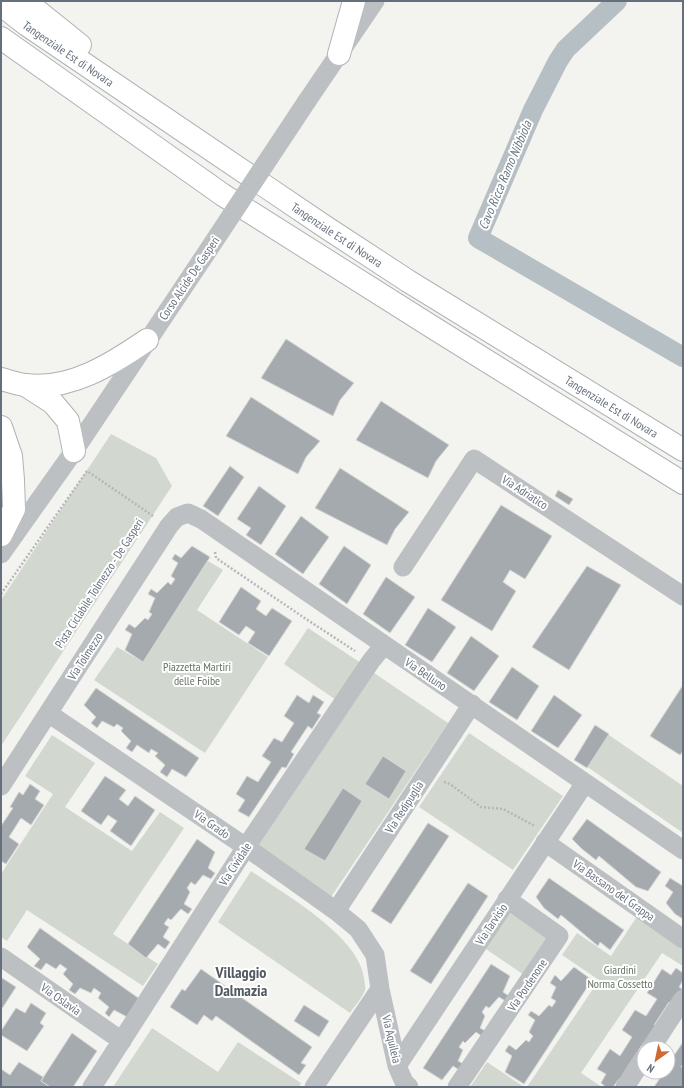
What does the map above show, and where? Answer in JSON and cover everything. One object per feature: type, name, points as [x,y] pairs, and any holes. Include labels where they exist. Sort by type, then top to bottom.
[{"type":"highway","points":[[25,1],[239,168]]},
{"type":"highway","points":[[340,54],[354,1]]},
{"type":"highway","name":"Tangenziale Est di Novara","points":[[1,5],[28,25],[324,226],[408,281],[683,450]]},
{"type":"highway","points":[[1,38],[223,195],[423,322],[683,483]]},
{"type":"highway","points":[[1,56],[123,142],[223,195]]},
{"type":"highway","points":[[1,379],[25,385],[52,386],[85,376],[117,361],[147,340]]},
{"type":"highway","points":[[25,385],[53,403],[68,421],[74,451]]},
{"type":"highway","points":[[1,427],[11,456],[14,509],[1,535]]},
{"type":"street","name":"Corso Alcide De Gasperi","points":[[1,554],[74,451],[375,1]]},
{"type":"street","name":"Via Adriatico","points":[[403,567],[474,459],[683,596]]},
{"type":"street","name":"Via Belluno","points":[[169,526],[177,517],[188,513],[201,519],[683,850]]},
{"type":"street","name":"Via Tolmezzo","points":[[1,786],[169,526]]},
{"type":"street","name":"Via Cividale","points":[[92,1087],[246,847],[371,661],[384,645]]},
{"type":"street","name":"Via Redipuglia","points":[[336,911],[472,704]]},
{"type":"street","name":"Via Grado","points":[[48,713],[246,847],[336,911],[358,929],[375,955],[380,989]]},
{"type":"street","name":"Via Tarvisio","points":[[398,1066],[507,899],[541,834],[585,783]]},
{"type":"street","name":"Via Bassano del Grappa","points":[[541,834],[683,939]]},
{"type":"street","name":"Via Pordenone","points":[[458,1087],[560,936],[507,899]]},
{"type":"street","name":"Via Oslavia","points":[[1,957],[122,1041]]},
{"type":"street","name":"Via Aquileia","points":[[380,989],[398,1066],[404,1082],[408,1087]]},
{"type":"street","points":[[314,1087],[380,989]]},
{"type":"street","points":[[656,1040],[683,999]]},
{"type":"street","points":[[625,1087],[636,1070]]},
{"type":"path","name":"Pista Ciclabile Tolmezzo - De Gasperi","points":[[1,594],[87,471],[153,517],[150,522]]},
{"type":"path","points":[[425,776],[450,784],[481,807],[504,809],[541,834]]},
{"type":"green space","points":[[111,434],[156,458],[172,486],[1,746],[1,600]]},
{"type":"green space","name":"Piazzetta Martiri delle Foibe","points":[[208,561],[223,570],[197,610],[268,657],[205,753],[94,680],[117,647],[143,662]]},
{"type":"green space","points":[[308,628],[364,665],[339,702],[284,664]]},
{"type":"green space","points":[[374,673],[448,723],[331,897],[257,847]]},
{"type":"green space","points":[[469,733],[563,796],[513,870],[419,807]]},
{"type":"green space","points":[[606,733],[683,786],[683,833],[586,766]]},
{"type":"green space","points":[[52,735],[95,763],[65,807],[132,851],[160,812],[184,828],[113,934],[158,964],[143,986],[27,910],[7,941],[1,937],[1,874],[53,794],[25,776]]},
{"type":"green space","points":[[251,871],[318,917],[349,947],[359,962],[365,987],[362,996],[350,1013],[218,922]]},
{"type":"green space","points":[[509,909],[550,937],[524,975],[483,947]]},
{"type":"green space","name":"Giardini Norma Cossetto","points":[[638,915],[683,945],[683,966],[662,953],[581,1073],[602,1087],[527,1087],[599,980],[562,955],[577,933],[611,956]]},
{"type":"green space","points":[[152,1028],[218,1072],[238,1042],[301,1083],[299,1087],[113,1087]]},
{"type":"green space","points":[[487,1062],[524,1087],[470,1087]]},
{"type":"building","points":[[286,339],[354,383],[340,400],[333,416],[261,378]]},
{"type":"building","points":[[251,397],[320,441],[306,457],[298,474],[226,436]]},
{"type":"building","points":[[381,401],[449,445],[436,461],[428,478],[356,440]]},
{"type":"building","points":[[230,466],[244,477],[218,516],[203,506]]},
{"type":"building","points":[[340,468],[409,512],[395,529],[387,545],[315,508]]},
{"type":"building","points":[[259,486],[286,506],[261,545],[246,535],[251,528],[237,519]]},
{"type":"building","points":[[558,490],[573,499],[569,505],[555,496]]},
{"type":"building","points":[[501,505],[552,536],[525,579],[510,570],[503,582],[516,591],[492,631],[441,600]]},
{"type":"building","points":[[301,516],[329,537],[303,574],[275,554]]},
{"type":"building","points":[[192,546],[210,557],[143,662],[125,650],[132,634],[125,630],[129,624],[135,628],[145,618],[148,620],[152,614],[149,612],[155,598],[148,594],[151,589],[157,593],[168,582],[171,585],[175,579],[171,576],[178,563],[172,559],[175,554],[181,558]]},
{"type":"building","points":[[344,546],[371,565],[347,604],[319,584]]},
{"type":"building","points":[[587,566],[621,585],[569,670],[532,647]]},
{"type":"building","points":[[386,577],[415,597],[390,633],[363,614]]},
{"type":"building","points":[[241,587],[261,601],[256,609],[266,616],[272,608],[292,621],[269,656],[248,643],[255,632],[246,626],[239,635],[219,622]]},
{"type":"building","points":[[428,608],[456,627],[432,662],[405,645]]},
{"type":"building","points":[[471,636],[499,656],[474,691],[447,673]]},
{"type":"building","points":[[512,667],[539,686],[517,720],[489,702]]},
{"type":"building","points":[[683,685],[683,751],[680,755],[650,736]]},
{"type":"building","points":[[96,688],[199,758],[186,777],[172,769],[167,777],[160,772],[165,765],[155,756],[158,753],[151,749],[149,753],[137,745],[132,752],[126,748],[131,741],[121,731],[123,728],[117,724],[114,727],[102,721],[97,728],[91,723],[96,717],[84,705]]},
{"type":"building","points":[[297,695],[309,703],[313,695],[324,702],[317,713],[321,715],[312,729],[308,726],[291,752],[294,754],[286,768],[282,767],[249,817],[238,811],[245,800],[236,794],[247,776],[258,782],[271,762],[262,756],[274,738],[282,742],[294,723],[284,716]]},
{"type":"building","points":[[554,695],[582,715],[558,748],[531,731]]},
{"type":"building","points":[[595,725],[609,734],[587,768],[574,760]]},
{"type":"building","points":[[383,756],[406,771],[389,799],[365,784]]},
{"type":"building","points":[[105,776],[126,790],[119,799],[128,806],[135,796],[155,810],[131,846],[110,831],[117,821],[108,815],[101,825],[81,811]]},
{"type":"building","points":[[30,784],[40,791],[35,799],[44,805],[31,825],[21,818],[9,837],[19,844],[6,864],[1,861],[1,826],[13,808],[10,807],[19,792],[23,795]]},
{"type":"building","points":[[343,788],[362,801],[325,861],[304,849]]},
{"type":"building","points":[[587,819],[661,872],[648,891],[636,887],[599,856],[596,860],[572,839]]},
{"type":"building","points":[[428,823],[449,836],[391,924],[371,911]]},
{"type":"building","points":[[197,839],[215,852],[208,868],[215,873],[211,879],[203,875],[195,885],[191,882],[187,888],[190,892],[184,904],[192,909],[188,914],[181,909],[171,920],[168,918],[164,924],[169,927],[163,937],[170,942],[165,949],[158,944],[146,958],[128,944]]},
{"type":"building","points":[[549,878],[624,930],[610,950],[600,942],[598,946],[561,915],[558,919],[544,908],[536,897]]},
{"type":"building","points":[[670,878],[683,886],[683,919],[675,914],[666,903],[673,892],[665,886]]},
{"type":"building","points":[[468,883],[488,896],[431,984],[410,971]]},
{"type":"building","points":[[40,928],[141,1000],[129,1018],[114,1010],[109,1017],[105,1013],[109,1007],[98,998],[101,993],[94,988],[91,993],[80,988],[75,994],[69,990],[73,984],[63,974],[67,969],[60,964],[56,969],[46,963],[41,970],[34,966],[40,959],[27,947]]},
{"type":"building","points":[[491,964],[510,976],[503,992],[510,997],[507,1002],[499,997],[489,1008],[486,1006],[482,1012],[485,1016],[480,1028],[487,1032],[483,1037],[476,1032],[465,1043],[463,1041],[459,1047],[463,1050],[458,1061],[465,1065],[461,1071],[453,1066],[442,1080],[423,1068]]},
{"type":"building","points":[[574,967],[592,980],[524,1084],[505,1072],[512,1056],[505,1051],[509,1045],[516,1050],[526,1040],[529,1042],[533,1036],[529,1032],[535,1020],[528,1015],[531,1011],[539,1016],[549,1005],[552,1007],[556,1001],[551,998],[556,987],[550,983],[555,975],[561,981]]},
{"type":"building","points":[[676,968],[683,973],[683,980],[679,987],[682,989],[672,1004],[669,1002],[654,1025],[658,1028],[646,1040],[636,1040],[636,1054],[628,1066],[622,1081],[619,1079],[613,1087],[606,1087],[601,1083],[606,1074],[597,1069],[610,1049],[620,1056],[632,1037],[622,1030],[635,1010],[646,1016],[657,999],[647,993],[662,969],[671,975]]},
{"type":"building","points":[[201,969],[312,1047],[301,1063],[306,1065],[299,1075],[216,1016],[212,1021],[204,1015],[197,1025],[170,1007],[182,989],[185,991]]},
{"type":"building","points":[[2,978],[16,987],[1,1010],[1,979]]},
{"type":"building","points":[[31,1003],[46,1013],[40,1023],[44,1026],[27,1051],[1,1035],[1,1031],[16,1008],[25,1013]]},
{"type":"building","points":[[304,1005],[329,1021],[319,1037],[294,1021]]},
{"type":"building","points":[[72,1033],[97,1051],[73,1087],[50,1087],[41,1081]]},
{"type":"building","points":[[683,1042],[683,1064],[681,1067],[683,1068],[683,1087],[654,1087],[659,1080],[676,1080],[676,1052]]},
{"type":"building","points":[[19,1062],[43,1077],[41,1081],[50,1087],[1,1087],[1,1069],[10,1075]]},
{"type":"waterway","name":"Cavo Ricca Ramo Nibbiola","points":[[617,1],[566,49],[558,61],[533,110],[478,238],[683,357]]},
{"type":"district","name":"Villaggio Dalmazia","points":[[241,981]]}]
